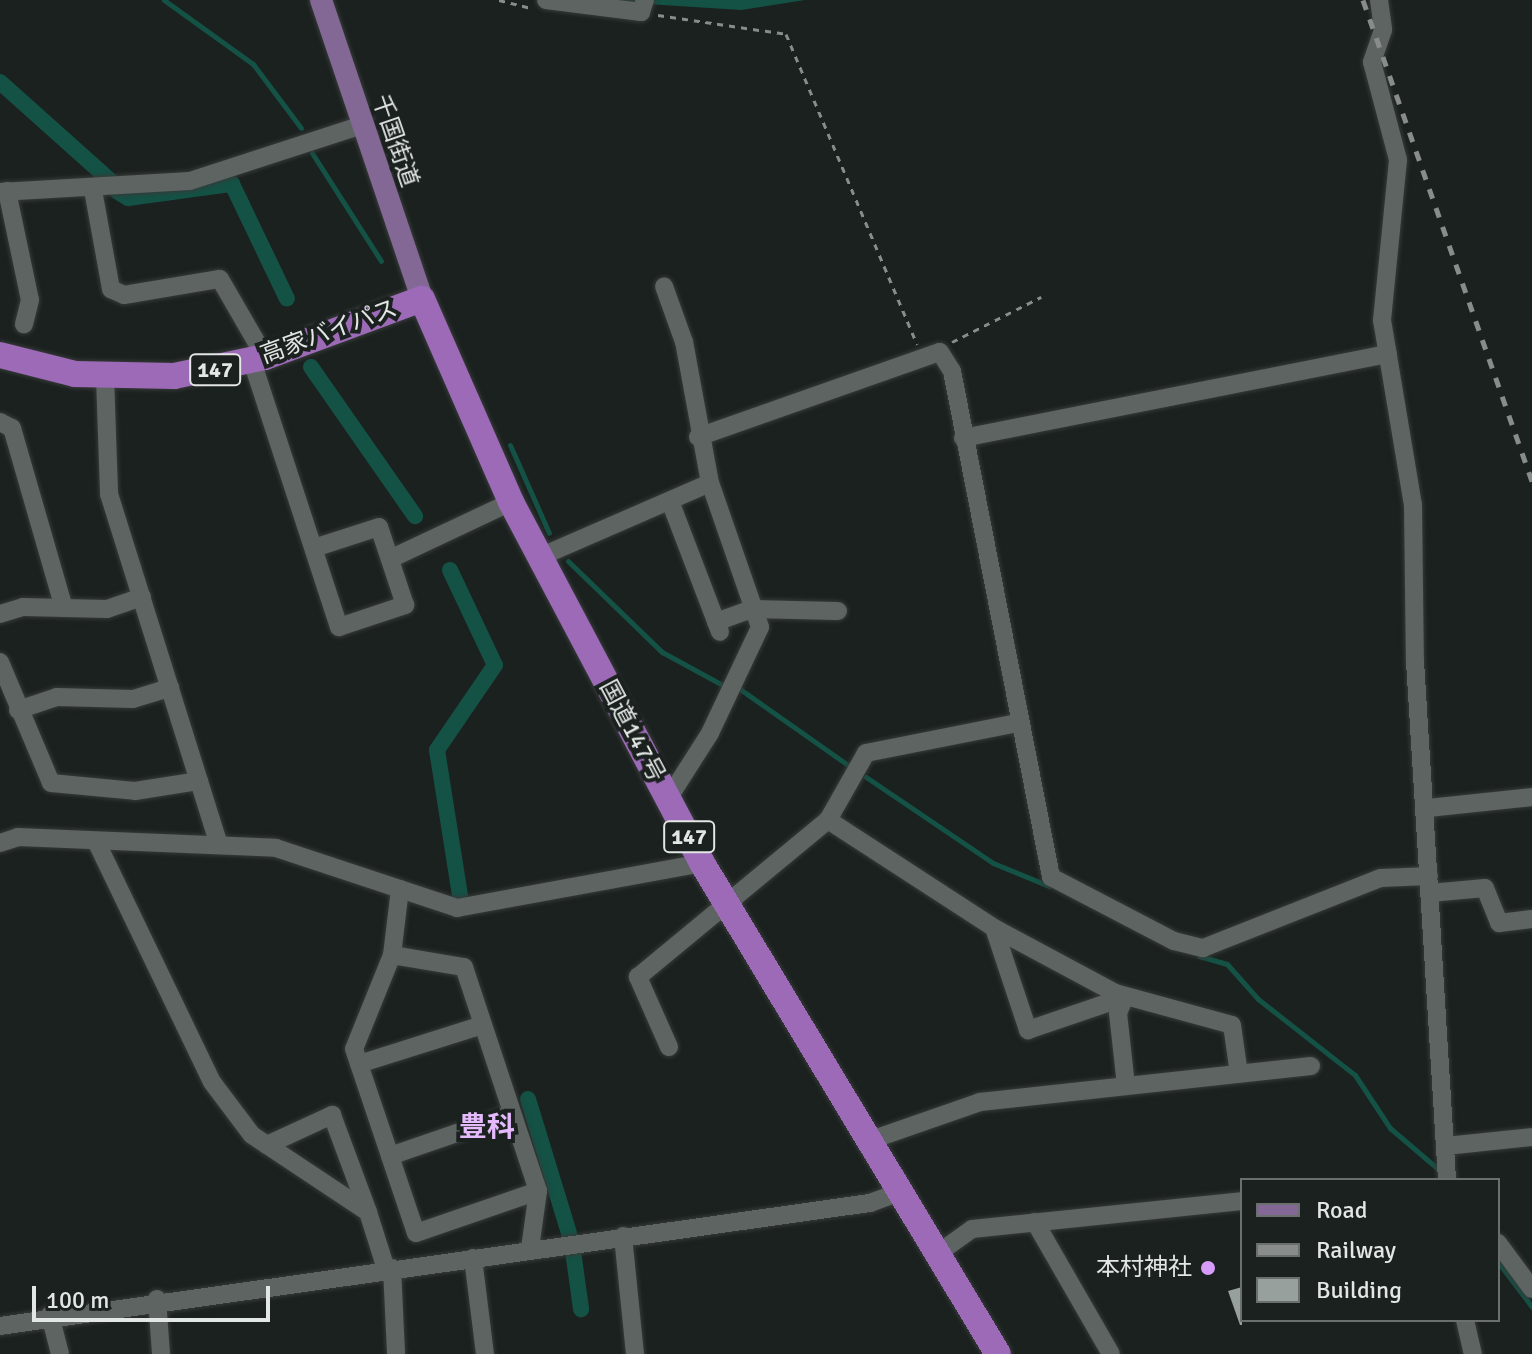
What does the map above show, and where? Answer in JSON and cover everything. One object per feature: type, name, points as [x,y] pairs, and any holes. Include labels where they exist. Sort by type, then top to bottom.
[{"type":"highway","name":"高家バイパス","points":[[0,355],[105,377],[174,376],[258,359],[422,299]]},
{"type":"highway","name":"国道147号","points":[[422,299],[511,502],[702,863],[998,1354]]},
{"type":"main road","name":"千国街道","points":[[321,0],[422,299]]},
{"type":"street","points":[[546,0],[644,7]]},
{"type":"street","points":[[1379,0],[1383,30],[1372,62],[1398,160],[1383,282],[1388,354],[1413,505],[1447,1178]]},
{"type":"street","points":[[24,324],[30,300],[3,192],[93,190],[217,175],[362,125]]},
{"type":"street","points":[[93,190],[111,289],[124,295],[220,279],[258,359],[314,548],[339,627],[405,605],[379,527],[314,548]]},
{"type":"street","points":[[664,286],[684,342],[698,437],[710,483],[757,609],[760,627],[668,799]]},
{"type":"street","points":[[963,438],[1388,354]]},
{"type":"street","points":[[698,437],[931,355],[952,371],[1018,723],[1051,877],[1181,944],[1210,946],[1381,878],[1485,888],[1499,923],[1532,919]]},
{"type":"street","points":[[105,377],[109,494],[219,844]]},
{"type":"street","points":[[0,422],[12,428],[64,608]]},
{"type":"street","points":[[542,556],[710,483]]},
{"type":"street","points":[[670,501],[718,627],[757,609],[838,611]]},
{"type":"street","points":[[390,559],[511,502]]},
{"type":"street","points":[[0,614],[64,608],[107,609],[142,597]]},
{"type":"street","points":[[0,662],[46,776],[60,786],[135,791],[199,781]]},
{"type":"street","points":[[18,710],[57,697],[133,699],[170,688]]},
{"type":"street","points":[[669,1047],[638,977],[724,901],[828,820],[866,753],[1018,723]]},
{"type":"street","points":[[1428,808],[1532,797]]},
{"type":"street","points":[[828,820],[994,928],[1125,997],[1232,1025],[1239,1074]]},
{"type":"street","points":[[96,841],[212,1082],[267,1145],[368,1212]]},
{"type":"street","points":[[0,843],[96,841],[276,848],[400,889],[472,908],[702,863]]},
{"type":"street","points":[[400,889],[392,955],[354,1049],[416,1233],[538,1191]]},
{"type":"street","points":[[994,928],[1028,1030],[1125,997]]},
{"type":"street","points":[[392,955],[464,967],[538,1191],[530,1249]]},
{"type":"street","points":[[1125,997],[1118,1013],[1126,1085]]},
{"type":"street","points":[[359,1064],[483,1025]]},
{"type":"street","points":[[868,1141],[980,1102],[1311,1066]]},
{"type":"street","points":[[390,1156],[512,1114]]},
{"type":"street","points":[[267,1145],[332,1115],[389,1269],[396,1354]]},
{"type":"street","points":[[1445,1146],[1532,1137]]},
{"type":"street","points":[[0,1326],[157,1299],[870,1203],[900,1192]]},
{"type":"street","points":[[937,1254],[972,1229],[1240,1201]]},
{"type":"street","points":[[1035,1222],[1111,1354]]},
{"type":"street","points":[[623,1236],[635,1354]]},
{"type":"street","points":[[1500,1246],[1532,1289]]},
{"type":"street","points":[[473,1258],[485,1354]]},
{"type":"street","points":[[157,1299],[161,1354]]},
{"type":"street","points":[[50,1315],[60,1354]]},
{"type":"street","points":[[1465,1322],[1473,1354]]},
{"type":"path","points":[[644,7],[786,34],[931,355],[1041,297]]},
{"type":"shaded area","points":[[584,0],[805,0],[741,10]]},
{"type":"building","points":[[1240,1288],[1242,1325],[1240,1325],[1228,1291]]},
{"type":"waterway","points":[[164,0],[253,64],[301,128]]},
{"type":"waterway","points":[[0,82],[112,182]]},
{"type":"waterway","points":[[312,153],[381,261]]},
{"type":"waterway","points":[[118,192],[128,198],[232,184],[287,299]]},
{"type":"waterway","points":[[311,367],[415,516]]},
{"type":"waterway","points":[[510,445],[549,533]]},
{"type":"waterway","points":[[568,561],[662,652],[728,688]]},
{"type":"waterway","points":[[450,570],[495,665],[437,750],[460,895]]},
{"type":"waterway","points":[[737,687],[848,765]]},
{"type":"waterway","points":[[866,777],[993,863],[1049,886]]},
{"type":"waterway","points":[[1199,956],[1227,964],[1258,999],[1355,1075],[1390,1128],[1438,1169]]},
{"type":"waterway","points":[[528,1099],[569,1233]]},
{"type":"waterway","points":[[573,1251],[581,1309]]},
{"type":"waterway","points":[[1500,1265],[1532,1307]]},
{"type":"railway","points":[[1363,0],[1532,481]]},
{"type":"place","name":"本村神社","points":[[1208,1268]]},
{"type":"district","name":"豊科","points":[[487,1127]]}]
